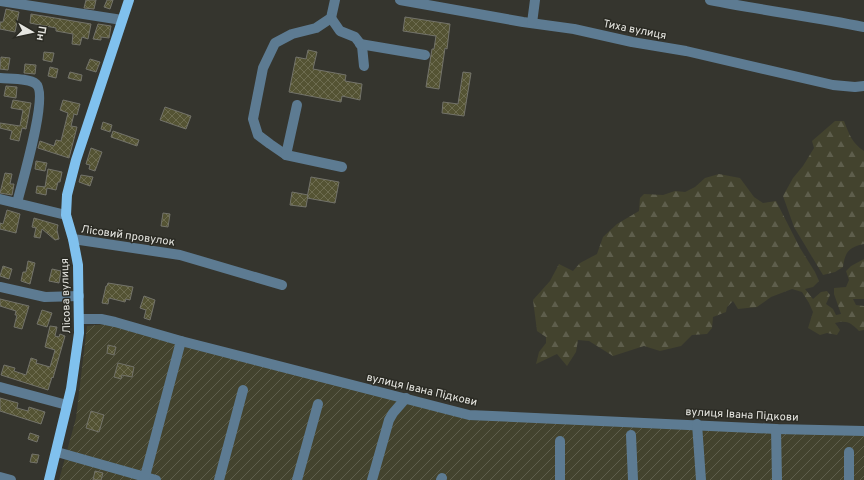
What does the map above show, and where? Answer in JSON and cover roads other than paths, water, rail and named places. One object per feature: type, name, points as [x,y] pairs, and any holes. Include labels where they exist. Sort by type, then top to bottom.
[{"type":"main road","name":"Лісова вулиця","points":[[49,480],[57,452],[78,350],[80,319],[78,265],[66,214],[66,202],[72,175],[129,0]]},
{"type":"street","points":[[335,0],[332,18],[340,31],[355,38],[362,46],[364,66]]},
{"type":"street","name":"Тиха вулиця","points":[[400,0],[574,29],[632,42],[686,51],[833,85],[854,87],[864,86]]},
{"type":"street","points":[[532,23],[535,0]]},
{"type":"street","points":[[710,0],[753,9],[807,16],[864,27]]},
{"type":"street","points":[[0,1],[122,20]]},
{"type":"street","points":[[332,18],[316,28],[292,34],[276,44],[263,68],[252,119],[258,135],[286,154],[342,167]]},
{"type":"street","points":[[360,44],[425,55]]},
{"type":"street","points":[[0,78],[30,81],[37,84],[40,89],[40,102],[36,124],[17,204]]},
{"type":"street","points":[[286,154],[297,105]]},
{"type":"street","points":[[0,199],[66,214]]},
{"type":"street","name":"Лісовий провулок","points":[[73,239],[180,255],[282,285]]},
{"type":"street","points":[[0,287],[45,297],[79,296]]},
{"type":"street","name":"вулиця Івана Підкови","points":[[80,319],[107,320],[181,341],[469,415],[864,431]]},
{"type":"street","points":[[144,478],[181,341]]},
{"type":"street","points":[[0,387],[67,405]]},
{"type":"street","points":[[219,480],[243,390]]},
{"type":"street","points":[[372,480],[389,420],[406,398]]},
{"type":"street","points":[[297,480],[318,404]]},
{"type":"street","points":[[697,424],[701,480]]},
{"type":"street","points":[[776,428],[777,480]]},
{"type":"street","points":[[631,435],[633,480]]},
{"type":"street","points":[[560,441],[560,480]]},
{"type":"street","points":[[57,452],[144,478],[156,480]]},
{"type":"street","points":[[848,452],[849,480]]},
{"type":"street","points":[[0,477],[11,480]]}]
